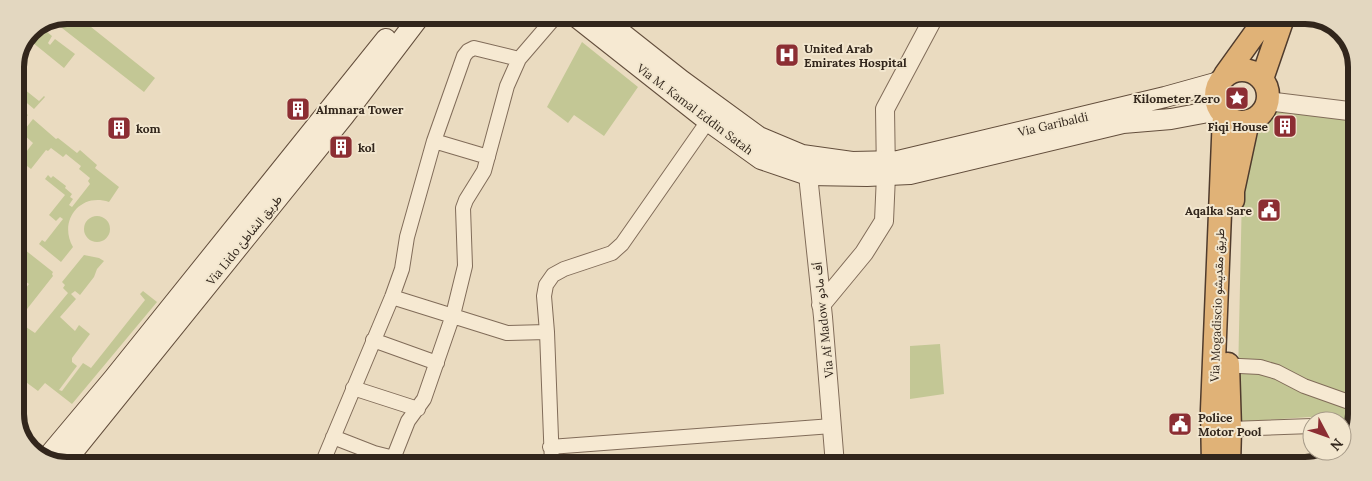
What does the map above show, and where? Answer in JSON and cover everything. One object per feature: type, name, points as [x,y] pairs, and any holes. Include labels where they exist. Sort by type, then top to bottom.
[{"type":"highway","points":[[1262,24],[1222,79],[1215,96],[1222,113],[1231,120],[1239,122],[1248,121],[1260,114],[1282,24]]},
{"type":"highway","points":[[1222,79],[1232,71],[1249,70],[1256,74],[1265,90]]},
{"type":"highway","name":"Via Mogadiscio طريق مقديشو","points":[[1222,113],[1222,365],[1230,429],[1229,457]]},
{"type":"highway","name":"Via Mogadiscio طريق مقديشو","points":[[1213,457],[1212,410],[1222,365],[1233,190],[1248,121]]},
{"type":"main road","name":"Via Lido طريق الشاطئ","points":[[69,457],[338,111],[399,24]]},
{"type":"main road","name":"Via Lido طريق الشاطئ","points":[[50,454],[413,24]]},
{"type":"main road","name":"Via M. Kamal Eddin Satah","points":[[585,24],[708,122],[739,133],[759,137],[802,155],[886,168]]},
{"type":"main road","name":"Via M. Kamal Eddin Satah","points":[[610,24],[681,80],[739,133],[761,158],[808,176],[886,168]]},
{"type":"main road","name":"Via Garibaldi","points":[[886,168],[898,161],[1156,99],[1222,79]]},
{"type":"main road","name":"Via Garibaldi","points":[[886,168],[910,174],[1123,123],[1222,113]]},
{"type":"street","points":[[394,457],[408,421],[424,400],[453,315],[465,266],[463,208],[479,180],[488,157],[507,86],[519,59],[549,24]]},
{"type":"street","points":[[822,305],[864,253],[884,221],[886,168],[885,109],[930,24]]},
{"type":"street","points":[[325,457],[402,269],[407,237],[434,141],[464,56],[474,48],[519,59]]},
{"type":"street","points":[[1265,90],[1348,110]]},
{"type":"street","points":[[551,457],[544,296],[546,285],[553,275],[564,269],[612,254],[622,244],[708,122]]},
{"type":"street","points":[[434,141],[488,157]]},
{"type":"street","name":"Via Af Madow أف مادو","points":[[808,176],[822,305],[834,457]]},
{"type":"street","points":[[392,297],[453,315],[507,334],[547,332]]},
{"type":"street","points":[[373,340],[438,363]]},
{"type":"street","points":[[1222,365],[1260,367],[1277,372],[1304,386],[1348,402]]},
{"type":"street","points":[[353,388],[418,408]]},
{"type":"street","points":[[550,447],[832,426]]},
{"type":"street","points":[[1230,429],[1302,426]]},
{"type":"street","points":[[333,437],[384,457]]},
{"type":"green space","points":[[87,24],[155,78],[144,92],[58,25]]},
{"type":"green space","points":[[45,30],[52,36],[48,43],[50,45],[55,39],[75,54],[64,68],[32,42],[43,31]]},
{"type":"green space","points":[[582,42],[638,87],[604,136],[574,115],[568,123],[547,107]]},
{"type":"green space","points":[[24,89],[39,101],[45,97],[34,109],[24,101]]},
{"type":"green space","points":[[1271,109],[1348,118],[1348,411],[1302,411],[1302,417],[1237,422],[1242,193],[1258,125]]},
{"type":"green space","points":[[24,112],[28,115],[24,120]]},
{"type":"green space","points":[[33,119],[56,139],[58,138],[77,153],[80,150],[97,165],[95,168],[119,187],[109,202],[89,201],[74,211],[68,228],[73,247],[61,262],[39,244],[42,240],[45,242],[63,219],[60,217],[56,221],[49,215],[65,195],[45,179],[48,175],[51,178],[53,176],[66,186],[65,188],[72,194],[70,197],[73,199],[69,205],[72,207],[90,184],[88,181],[90,178],[79,169],[81,166],[66,154],[63,157],[51,148],[48,151],[46,150],[31,169],[27,166],[27,163],[24,163],[24,155],[33,143],[24,135],[24,130]]},
{"type":"green space","points":[[97,216],[106,220],[110,229],[106,238],[97,242],[88,238],[84,229],[88,220]]},
{"type":"green space","points":[[24,249],[53,272],[53,276],[24,313],[24,290],[29,284],[24,280]]},
{"type":"green space","points":[[84,255],[104,261],[80,295],[75,291],[71,294],[76,299],[60,317],[75,331],[79,325],[90,334],[72,358],[72,362],[77,366],[59,390],[62,391],[83,363],[91,368],[145,300],[140,294],[143,291],[157,302],[72,404],[45,383],[38,391],[24,381],[24,330],[26,327],[35,333],[68,293],[63,288],[65,285],[62,282]]},
{"type":"green space","points":[[940,344],[944,394],[910,399],[910,346]]},
{"type":"place","name":"United Arab Emirates Hospital","points":[[787,55]]},
{"type":"place","name":"Kilometer Zero","points":[[1237,98]]},
{"type":"place","name":"Almnara Tower","points":[[298,109]]},
{"type":"place","name":"Fiqi House","points":[[1285,126]]},
{"type":"place","name":"kom","points":[[119,128]]},
{"type":"place","name":"kol","points":[[341,147]]},
{"type":"place","name":"Aqalka Sare","points":[[1269,210]]},
{"type":"place","name":"Police Motor Pool","points":[[1180,424]]}]
